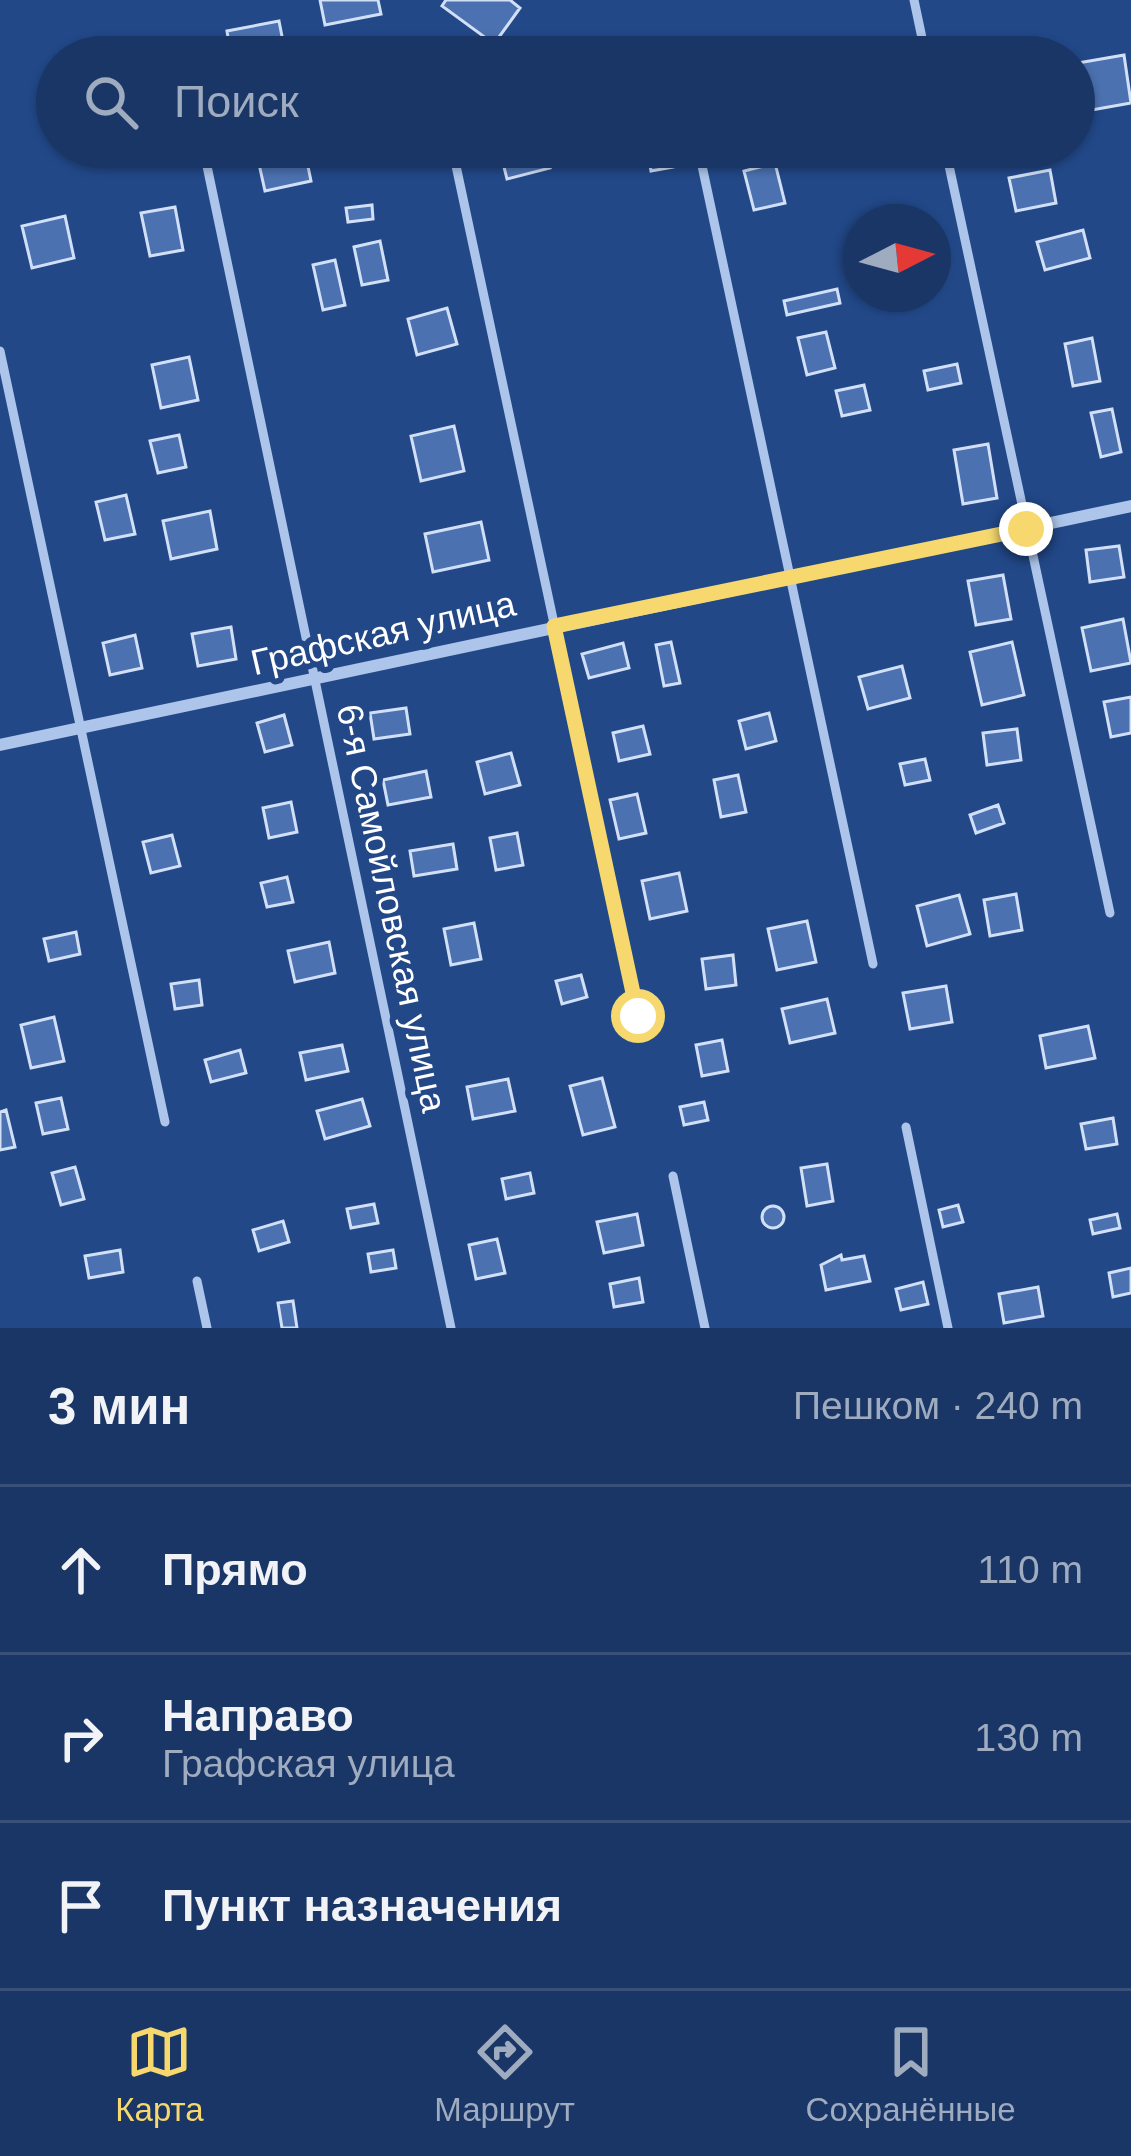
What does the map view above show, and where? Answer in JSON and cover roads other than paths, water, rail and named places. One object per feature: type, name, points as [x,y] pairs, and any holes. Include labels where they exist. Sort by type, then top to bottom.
[{"type":"street","name":"Графская улица","points":[[0,745],[1131,506]]},
{"type":"lane","points":[[914,0],[922,36]]},
{"type":"lane","name":"6-я Самойловская улица","points":[[208,168],[451,1328]]},
{"type":"lane","points":[[456,168],[638,1016]]},
{"type":"lane","points":[[702,168],[873,964]]},
{"type":"lane","points":[[949,168],[1110,913]]},
{"type":"lane","points":[[0,351],[165,1122]]},
{"type":"lane","points":[[906,1127],[948,1328]]},
{"type":"lane","points":[[673,1176],[705,1328]]},
{"type":"lane","points":[[197,1281],[207,1328]]}]
